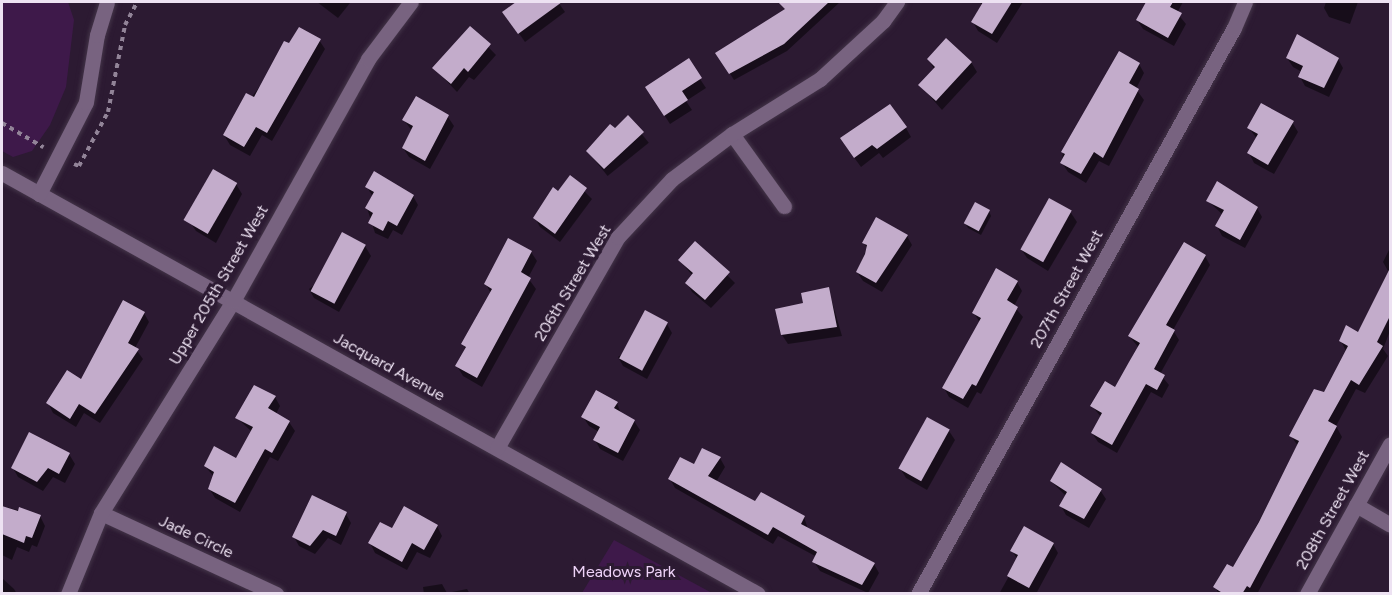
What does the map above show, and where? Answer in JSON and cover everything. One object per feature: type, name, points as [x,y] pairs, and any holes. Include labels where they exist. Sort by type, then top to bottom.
[{"type":"street","points":[[39,194],[86,102],[97,35],[106,2]]},
{"type":"street","name":"Upper 205th Street West","points":[[69,594],[100,513],[233,301],[368,59],[411,2]]},
{"type":"street","name":"206th Street West","points":[[497,448],[618,237],[672,179],[732,134],[820,79],[883,21],[897,2]]},
{"type":"street","name":"207th Street West","points":[[918,594],[1234,28],[1245,2]]},
{"type":"street","points":[[732,134],[784,206]]},
{"type":"street","name":"Jacquard Avenue","points":[[2,173],[758,594]]},
{"type":"street","name":"208th Street West","points":[[1307,594],[1390,444]]},
{"type":"street","points":[[1356,505],[1390,525]]},
{"type":"street","name":"Jade Circle","points":[[100,513],[276,594]]},
{"type":"green space","points":[[2,2],[68,2],[74,20],[66,87],[50,125],[32,151],[13,157],[2,151]]},
{"type":"green space","name":"Meadows Park","points":[[614,540],[712,593],[582,593]]},
{"type":"building","points":[[516,2],[562,2],[518,34],[502,12]]},
{"type":"building","points":[[778,2],[829,2],[784,44],[729,74],[715,53],[785,9]]},
{"type":"building","points":[[983,2],[1012,2],[992,34],[971,22]]},
{"type":"building","points":[[1146,2],[1173,2],[1170,7],[1182,13],[1168,38],[1136,20]]},
{"type":"building","points":[[470,26],[491,44],[468,72],[464,68],[451,84],[432,68]]},
{"type":"building","points":[[299,27],[321,39],[267,133],[256,127],[244,147],[223,135],[246,93],[254,97],[284,41],[289,43]]},
{"type":"building","points":[[1297,34],[1339,58],[1324,88],[1298,77],[1303,66],[1286,58]]},
{"type":"building","points":[[946,38],[972,62],[936,101],[918,85],[935,67],[927,59]]},
{"type":"building","points":[[1119,51],[1140,63],[1129,83],[1139,89],[1103,158],[1094,152],[1081,174],[1060,163],[1065,154],[1061,152]]},
{"type":"building","points":[[689,58],[702,78],[682,91],[688,100],[664,116],[645,87]]},
{"type":"building","points":[[416,96],[449,115],[425,161],[402,148],[413,126],[402,120]]},
{"type":"building","points":[[1261,103],[1294,121],[1268,165],[1247,153],[1258,134],[1247,128]]},
{"type":"building","points":[[890,104],[907,127],[877,149],[872,145],[854,158],[840,138]]},
{"type":"building","points":[[628,115],[644,132],[604,169],[586,151],[610,124],[615,128]]},
{"type":"building","points":[[213,169],[237,183],[208,234],[184,220]]},
{"type":"building","points":[[374,171],[414,195],[397,226],[388,221],[383,231],[368,223],[373,213],[365,208],[374,192],[365,187]]},
{"type":"building","points":[[570,175],[587,188],[555,234],[533,218],[553,187],[558,191]]},
{"type":"building","points":[[1217,181],[1258,207],[1240,240],[1215,226],[1224,210],[1206,201]]},
{"type":"building","points":[[1049,198],[1072,211],[1043,262],[1020,250]]},
{"type":"building","points":[[975,202],[990,210],[979,231],[964,223]]},
{"type":"building","points":[[876,217],[908,235],[876,283],[856,272],[867,245],[862,243]]},
{"type":"building","points":[[342,232],[366,245],[334,304],[311,291]]},
{"type":"building","points":[[508,238],[532,251],[521,272],[531,278],[477,378],[455,366],[466,347],[461,344],[492,289],[484,284]]},
{"type":"building","points":[[695,241],[730,272],[705,300],[685,283],[693,273],[678,260]]},
{"type":"building","points":[[1184,242],[1206,255],[1166,325],[1175,330],[1154,369],[1165,375],[1157,390],[1146,384],[1112,445],[1091,433],[1102,413],[1090,406],[1105,381],[1115,387],[1140,343],[1128,336]]},
{"type":"building","points":[[996,268],[1018,281],[1007,300],[1018,307],[976,386],[972,384],[963,399],[942,388],[981,318],[972,313]]},
{"type":"building","points":[[1390,268],[1390,316],[1377,342],[1383,346],[1359,385],[1351,380],[1328,421],[1337,426],[1250,588],[1247,586],[1242,594],[1224,594],[1213,587],[1227,564],[1233,567],[1259,522],[1299,441],[1289,436],[1314,389],[1324,392],[1348,346],[1339,341],[1346,325],[1358,332]]},
{"type":"building","points":[[829,287],[837,327],[781,335],[775,309],[803,303],[801,293]]},
{"type":"building","points":[[123,300],[145,312],[128,343],[139,349],[95,414],[79,404],[70,419],[46,403],[67,370],[81,379]]},
{"type":"building","points":[[645,310],[668,322],[642,371],[619,359]]},
{"type":"building","points":[[254,385],[276,396],[268,408],[290,421],[272,453],[265,449],[235,503],[208,489],[214,472],[204,466],[214,446],[236,458],[253,427],[235,418]]},
{"type":"building","points":[[596,390],[618,402],[614,408],[635,420],[618,453],[593,440],[600,427],[581,417]]},
{"type":"building","points":[[927,417],[950,430],[921,481],[898,469]]},
{"type":"building","points":[[29,432],[70,453],[59,474],[48,468],[37,482],[11,468]]},
{"type":"building","points":[[702,448],[721,457],[708,476],[755,501],[761,492],[805,516],[801,524],[875,563],[862,585],[812,562],[817,552],[773,527],[768,535],[668,479],[680,457],[694,464]]},
{"type":"building","points":[[1061,462],[1102,489],[1084,519],[1059,506],[1067,492],[1050,481]]},
{"type":"building","points":[[312,495],[347,512],[336,536],[323,530],[310,546],[292,537]]},
{"type":"building","points":[[2,506],[18,511],[19,507],[41,515],[32,538],[26,536],[24,543],[2,534]]},
{"type":"building","points":[[404,506],[438,525],[424,550],[412,543],[402,562],[368,543],[380,522],[392,528]]},
{"type":"building","points":[[1024,526],[1054,543],[1029,588],[1007,576],[1018,555],[1010,551]]}]
